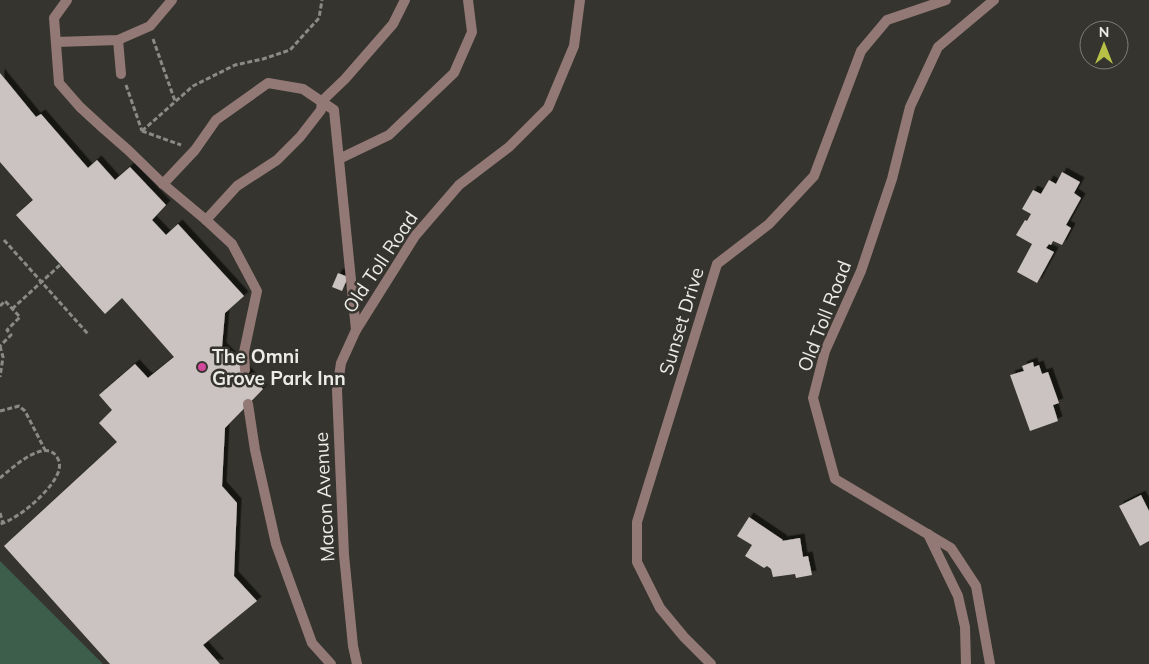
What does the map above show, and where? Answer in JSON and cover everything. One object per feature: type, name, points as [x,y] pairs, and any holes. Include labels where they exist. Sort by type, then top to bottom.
[{"type":"street","points":[[68,0],[54,18],[59,83],[80,107],[163,184],[232,244],[256,291],[244,352],[245,370]]},
{"type":"street","points":[[56,42],[118,40],[148,27],[172,0]]},
{"type":"street","points":[[206,220],[237,186],[277,160],[300,137],[321,110],[322,102],[345,79],[393,24],[405,0]]},
{"type":"street","points":[[340,159],[389,135],[454,73],[472,32],[468,0]]},
{"type":"street","name":"Old Toll Road","points":[[356,330],[415,236],[459,185],[509,148],[548,108],[574,46],[580,0]]},
{"type":"street","name":"Sunset Drive","points":[[712,664],[684,637],[660,608],[637,562],[637,522],[717,264],[769,224],[814,176],[861,51],[887,20],[946,0]]},
{"type":"street","name":"Old Toll Road","points":[[990,664],[976,586],[951,548],[835,479],[813,398],[825,351],[861,271],[889,188],[910,107],[938,47],[994,0]]},
{"type":"street","points":[[118,40],[121,74]]},
{"type":"street","points":[[163,184],[196,150],[216,120],[268,83],[303,89],[334,110],[356,330]]},
{"type":"street","name":"Macon Avenue","points":[[356,330],[341,363],[337,390],[344,555],[353,646],[357,664]]},
{"type":"street","points":[[248,404],[255,450],[276,544],[312,643],[331,664]]},
{"type":"street","points":[[928,534],[958,596],[965,627],[966,664]]},
{"type":"path","points":[[142,131],[193,86],[236,65],[290,50],[319,18],[322,0]]},
{"type":"path","points":[[148,27],[175,101]]},
{"type":"path","points":[[130,94],[142,131]]},
{"type":"path","points":[[142,131],[196,150]]},
{"type":"path","points":[[4,240],[88,334]]},
{"type":"path","points":[[12,308],[60,265]]},
{"type":"path","points":[[0,306],[5,301],[20,317],[6,330],[11,335],[0,346],[3,357],[0,377]]},
{"type":"path","points":[[0,411],[19,406],[25,411],[45,450]]},
{"type":"path","points":[[0,478],[20,462],[45,450],[52,452],[58,458],[60,467],[56,478],[41,495],[18,516],[2,523],[0,513]]},
{"type":"green space","points":[[0,561],[103,664],[0,664]]},
{"type":"building","name":"The Omni Grove Park Inn","points":[[0,73],[36,117],[41,114],[88,168],[97,160],[115,180],[130,167],[166,205],[152,220],[166,235],[178,224],[244,296],[225,313],[222,347],[263,389],[225,428],[222,486],[237,503],[234,576],[257,601],[203,645],[220,664],[110,664],[4,546],[117,442],[99,423],[112,410],[99,395],[135,364],[148,378],[174,357],[122,298],[105,314],[16,215],[33,200],[0,162]]},
{"type":"building","points":[[1062,172],[1080,182],[1074,193],[1081,198],[1066,225],[1071,228],[1062,245],[1053,241],[1046,248],[1054,252],[1037,283],[1017,272],[1032,244],[1016,235],[1031,214],[1022,209],[1033,190],[1041,194],[1049,180],[1056,184]]},
{"type":"building","points":[[338,273],[348,277],[342,291],[332,287]]},
{"type":"building","points":[[1033,362],[1034,367],[1039,365],[1042,374],[1048,372],[1059,403],[1053,405],[1058,421],[1030,431],[1010,375],[1024,371],[1022,366]]},
{"type":"building","points":[[1141,495],[1149,511],[1149,541],[1140,546],[1119,506]]},
{"type":"building","points":[[749,517],[782,541],[800,538],[803,557],[808,556],[812,575],[796,578],[795,574],[773,577],[771,569],[767,566],[764,568],[745,556],[752,545],[737,536]]},
{"type":"place","name":"The Omni Grove Park Inn","points":[[202,367]]}]
